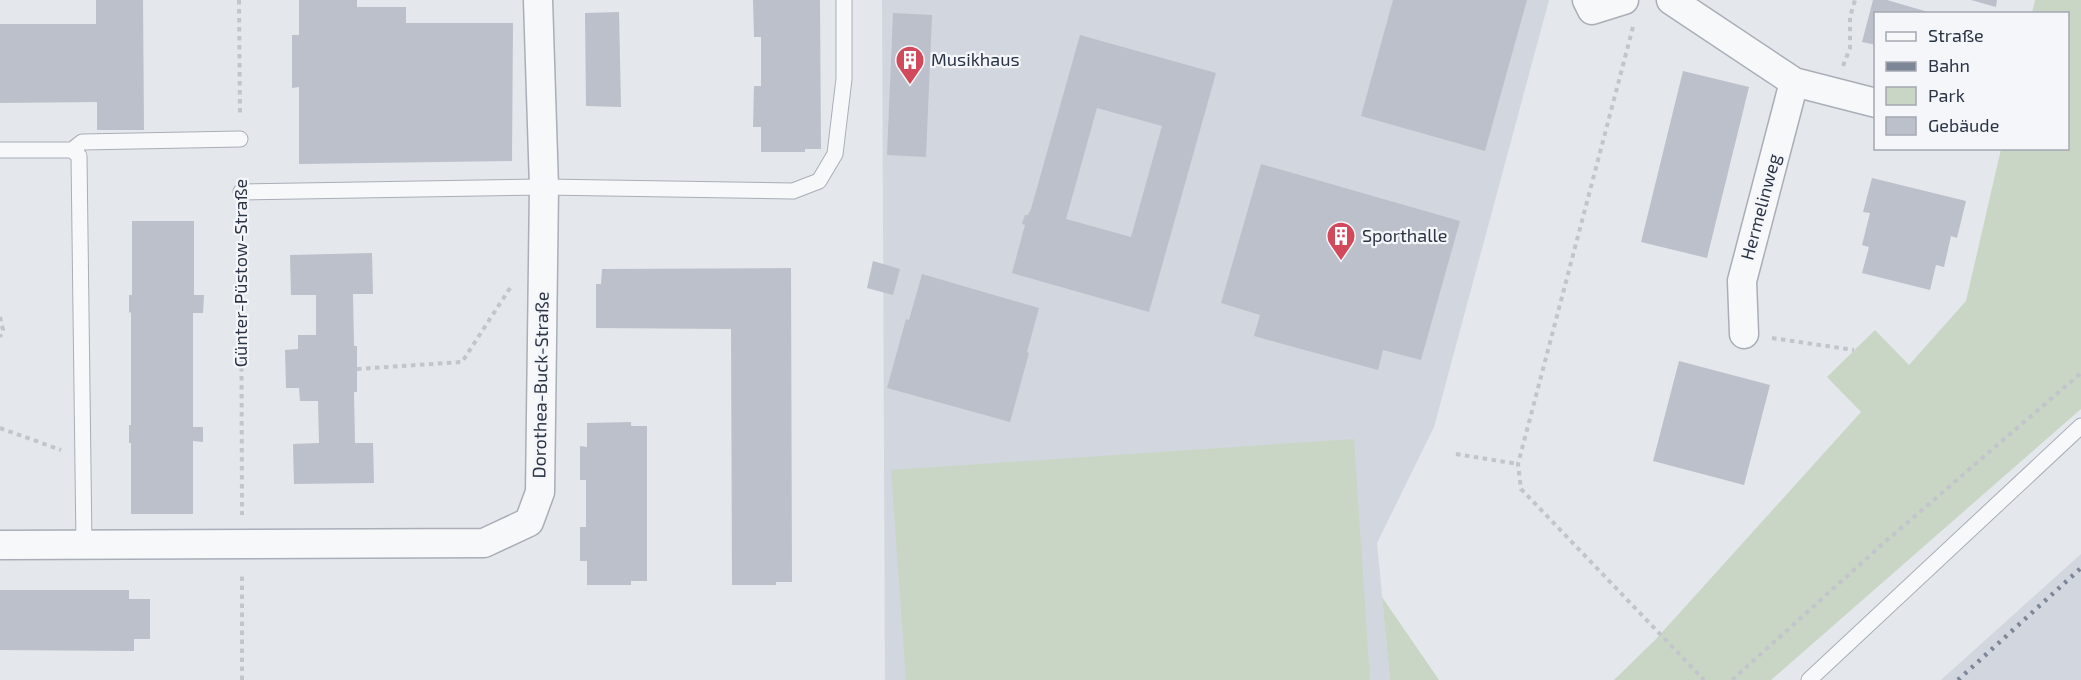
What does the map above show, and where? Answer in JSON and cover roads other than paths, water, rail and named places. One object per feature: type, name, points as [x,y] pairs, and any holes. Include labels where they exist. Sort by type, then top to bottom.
[{"type":"street","name":"Dorothea-Buck-Straße","points":[[0,545],[484,543],[529,522],[540,492],[544,187],[538,0]]},
{"type":"street","points":[[1587,0],[1592,10],[1629,12]]},
{"type":"street","points":[[1671,0],[1794,82],[1874,103]]},
{"type":"street","name":"Hermelinweg","points":[[1744,334],[1742,281],[1794,82]]},
{"type":"lane","points":[[241,192],[544,187],[793,190],[819,181],[835,154],[844,79],[844,0]]},
{"type":"lane","points":[[0,150],[72,150],[82,142],[240,139]]},
{"type":"lane","points":[[72,150],[79,156],[84,546]]},
{"type":"lane","points":[[1809,680],[2081,426]]},
{"type":"railway","points":[[1958,680],[2081,568]]},
{"type":"place","name":"Musikhaus","points":[[910,86]]},
{"type":"place","name":"Sporthalle","points":[[1341,262]]}]
